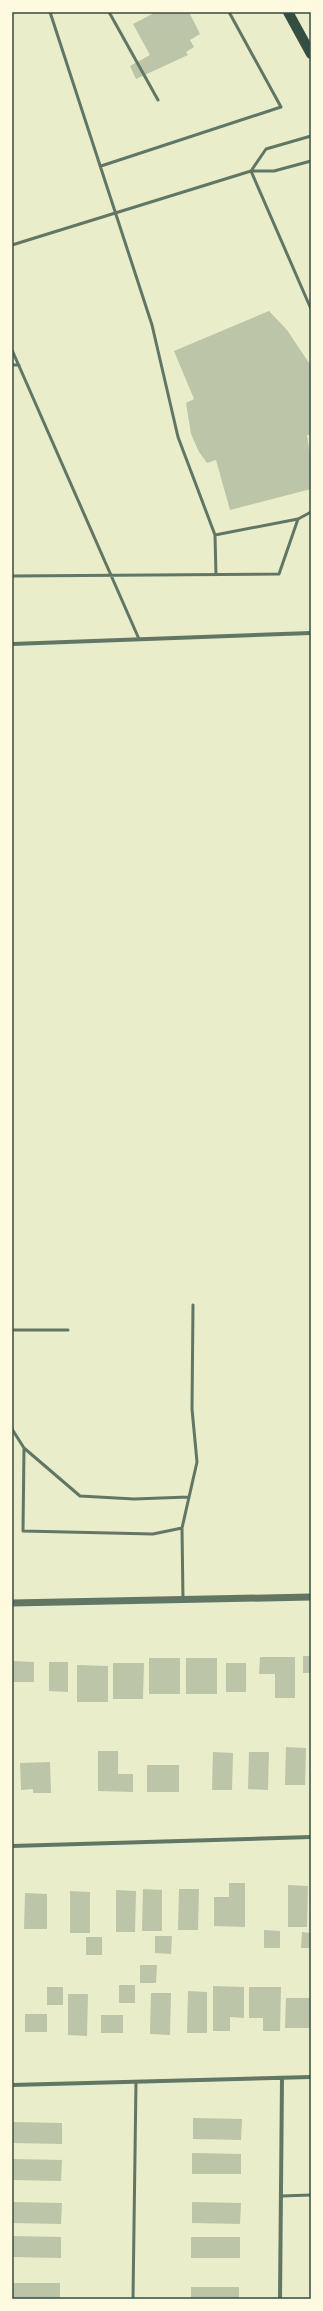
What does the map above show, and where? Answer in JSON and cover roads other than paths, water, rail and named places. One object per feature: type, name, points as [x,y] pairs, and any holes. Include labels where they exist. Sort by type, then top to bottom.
[{"type":"main road","points":[[288,12],[311,54]]},
{"type":"street","points":[[12,644],[311,633]]},
{"type":"street","points":[[12,1603],[311,1597]]},
{"type":"street","points":[[12,1846],[311,1837]]},
{"type":"street","points":[[12,2085],[311,2077]]},
{"type":"street","points":[[280,2299],[282,2078]]},
{"type":"lane","points":[[50,12],[152,325],[178,437],[215,535],[216,575]]},
{"type":"lane","points":[[109,12],[158,100]]},
{"type":"lane","points":[[101,166],[281,107],[229,12]]},
{"type":"lane","points":[[251,171],[266,149],[311,136]]},
{"type":"lane","points":[[12,245],[251,171],[274,171],[311,161]]},
{"type":"lane","points":[[251,171],[311,309]]},
{"type":"lane","points":[[12,350],[139,639]]},
{"type":"lane","points":[[12,365],[19,365]]},
{"type":"lane","points":[[215,535],[298,519],[311,512]]},
{"type":"lane","points":[[12,576],[279,574],[298,519]]},
{"type":"lane","points":[[183,1600],[182,1528],[197,1462],[192,1409],[193,1305]]},
{"type":"lane","points":[[12,1330],[68,1330]]},
{"type":"lane","points":[[12,1429],[24,1448],[80,1496],[134,1499],[188,1497]]},
{"type":"lane","points":[[24,1448],[23,1532],[153,1534],[182,1528]]},
{"type":"lane","points":[[133,2299],[136,2082]]},
{"type":"lane","points":[[281,2196],[311,2195]]}]
